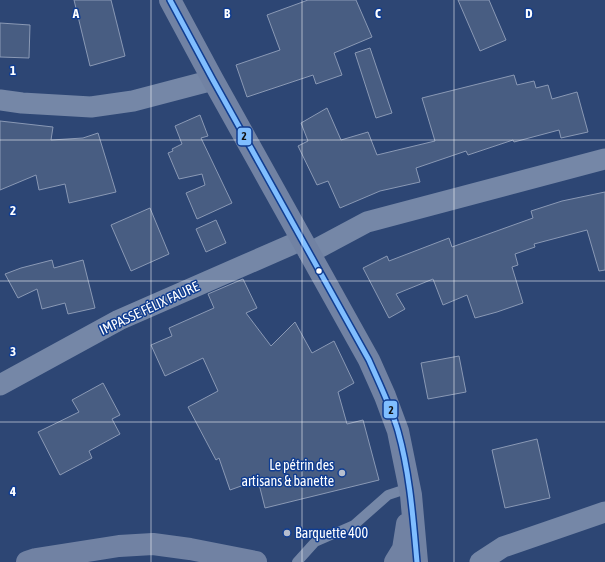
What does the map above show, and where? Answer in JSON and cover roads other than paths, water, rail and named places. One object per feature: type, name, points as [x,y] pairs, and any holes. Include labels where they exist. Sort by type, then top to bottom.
[{"type":"main road","points":[[170,0],[368,360],[385,396],[398,431],[410,492],[417,562]]},
{"type":"main road","points":[[395,562],[403,549],[410,492]]},
{"type":"main road","points":[[27,562],[36,559],[119,546],[153,544],[190,549],[252,561]]},
{"type":"street","points":[[0,100],[22,103],[91,107],[133,100],[213,80]]},
{"type":"street","name":"IMPASSE FÉLIX FAURE","points":[[0,385],[119,320],[367,222],[605,159]]},
{"type":"street","points":[[480,562],[503,546],[605,512]]},
{"type":"lane","points":[[297,562],[315,542],[354,525],[388,495],[410,492]]},
{"type":"place","name":"Le pétrin des artisans & banette","points":[[342,473]]},
{"type":"place","name":"Barquette 400","points":[[287,533]]}]
